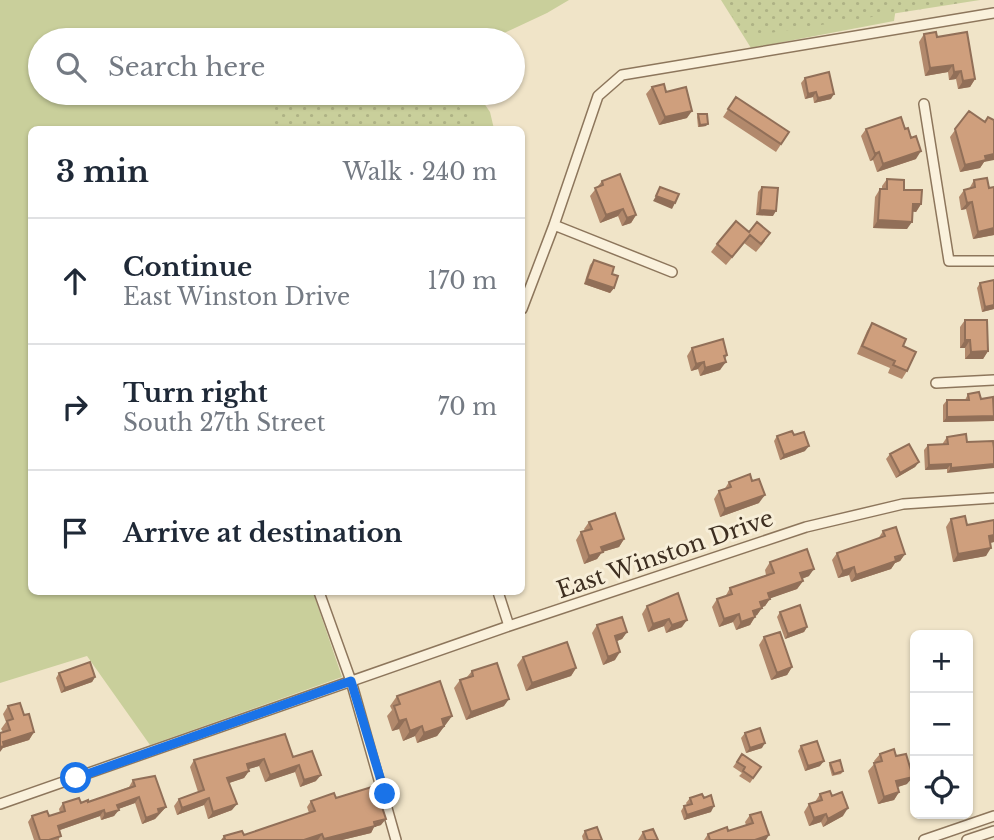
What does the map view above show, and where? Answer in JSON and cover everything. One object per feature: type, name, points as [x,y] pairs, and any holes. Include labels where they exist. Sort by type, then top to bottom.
[{"type":"street","points":[[525,301],[598,96],[622,75],[994,13]]},
{"type":"street","points":[[924,104],[949,261],[994,261]]},
{"type":"street","points":[[554,225],[672,272]]},
{"type":"street","points":[[936,383],[994,380]]},
{"type":"street","name":"East Winston Drive","points":[[0,804],[509,626],[806,527],[903,504],[994,498]]},
{"type":"street","points":[[320,595],[351,681],[396,840]]},
{"type":"street","points":[[499,595],[509,626]]},
{"type":"street","points":[[924,840],[994,816]]},
{"type":"street","points":[[956,829],[961,840]]},
{"type":"street","points":[[967,840],[994,831]]},
{"type":"green space","points":[[0,0],[569,0],[515,28],[28,28],[28,105],[485,105],[493,126],[28,126],[28,595],[314,595],[342,677],[150,745],[87,656],[0,683]]},
{"type":"green space","points":[[721,0],[897,0],[894,21],[751,48]]},
{"type":"green space","points":[[722,0],[980,0],[745,37]]},
{"type":"green space","points":[[272,105],[457,105],[479,126],[266,126],[276,120]]},
{"type":"building","points":[[936,32],[937,37],[967,32],[975,79],[963,81],[961,71],[954,72],[953,65],[930,68],[924,34]]},
{"type":"building","points":[[829,72],[834,94],[818,98],[816,92],[808,94],[805,78]]},
{"type":"building","points":[[664,84],[666,92],[686,87],[692,111],[665,117],[652,87]]},
{"type":"building","points":[[736,97],[789,132],[781,144],[728,109]]},
{"type":"building","points":[[969,111],[985,122],[988,117],[994,120],[994,154],[985,156],[986,160],[965,165],[955,129]]},
{"type":"building","points":[[698,114],[707,114],[708,124],[700,125]]},
{"type":"building","points":[[901,117],[911,138],[916,136],[921,151],[883,164],[879,152],[875,154],[866,129]]},
{"type":"building","points":[[620,174],[636,215],[627,218],[623,209],[606,215],[595,188],[603,185],[602,181]]},
{"type":"building","points":[[987,178],[989,188],[994,187],[994,228],[978,232],[972,202],[967,203],[964,190],[975,187],[974,180]]},
{"type":"building","points":[[887,179],[904,180],[904,190],[922,190],[921,204],[913,204],[912,222],[878,220],[880,189],[887,189]]},
{"type":"building","points":[[660,187],[679,194],[675,203],[656,196]]},
{"type":"building","points":[[762,187],[778,188],[776,211],[760,210]]},
{"type":"building","points":[[736,221],[749,232],[757,222],[770,233],[761,244],[750,235],[732,257],[717,244]]},
{"type":"building","points":[[594,260],[614,267],[612,274],[618,276],[614,288],[587,279]]},
{"type":"building","points":[[994,280],[994,305],[985,307],[980,283]]},
{"type":"building","points":[[965,320],[987,320],[988,351],[971,352],[970,340],[965,340]]},
{"type":"building","points":[[872,323],[906,339],[903,346],[916,352],[907,371],[893,365],[895,361],[862,346]]},
{"type":"building","points":[[723,339],[726,362],[705,368],[704,362],[696,364],[692,348]]},
{"type":"building","points":[[979,392],[981,399],[993,397],[994,416],[947,417],[947,400],[969,400],[968,394]]},
{"type":"building","points":[[792,431],[794,435],[804,432],[809,446],[784,455],[777,436]]},
{"type":"building","points":[[966,434],[967,442],[993,441],[994,464],[951,468],[951,464],[929,465],[928,445],[948,444],[947,437]]},
{"type":"building","points":[[909,444],[919,462],[900,473],[890,454]]},
{"type":"building","points":[[750,474],[752,481],[759,479],[765,495],[725,509],[719,491],[731,487],[729,482]]},
{"type":"building","points":[[615,513],[624,539],[601,547],[603,552],[589,556],[581,532],[592,529],[589,522]]},
{"type":"building","points":[[965,516],[967,525],[994,520],[994,535],[989,536],[991,548],[958,554],[951,519]]},
{"type":"building","points":[[896,527],[905,554],[895,557],[896,561],[856,575],[854,567],[843,571],[837,553],[885,536],[883,531]]},
{"type":"building","points":[[807,549],[814,569],[800,573],[803,581],[768,593],[770,599],[760,602],[762,608],[753,611],[755,617],[741,622],[739,614],[724,619],[717,599],[732,594],[730,588],[774,573],[770,562]]},
{"type":"building","points":[[678,593],[687,620],[672,625],[669,619],[653,624],[647,606]]},
{"type":"building","points":[[800,605],[807,627],[788,634],[780,612]]},
{"type":"building","points":[[622,617],[627,632],[615,636],[620,652],[608,657],[597,625]]},
{"type":"building","points":[[780,632],[792,667],[777,673],[764,637]]},
{"type":"building","points":[[567,642],[576,668],[532,683],[523,657]]},
{"type":"building","points":[[90,662],[95,677],[65,688],[59,673]]},
{"type":"building","points":[[497,663],[509,699],[471,712],[460,680],[473,676],[472,671]]},
{"type":"building","points":[[440,681],[452,716],[442,719],[444,726],[424,733],[422,726],[410,731],[406,719],[399,721],[394,706],[400,704],[397,696]]},
{"type":"building","points":[[20,703],[24,715],[29,714],[34,732],[3,742],[4,746],[0,747],[0,733],[10,730],[7,721],[13,719],[8,706]]},
{"type":"building","points":[[760,728],[765,743],[750,748],[745,733]]},
{"type":"building","points":[[285,734],[293,757],[312,751],[321,775],[304,780],[299,765],[270,775],[264,759],[247,764],[249,771],[227,778],[237,804],[213,812],[209,798],[182,808],[179,799],[204,790],[194,760]]},
{"type":"building","points":[[817,741],[824,761],[808,766],[801,746]]},
{"type":"building","points":[[894,749],[896,756],[906,754],[910,767],[910,778],[896,781],[899,792],[884,797],[874,763],[882,761],[880,754]]},
{"type":"building","points":[[742,754],[761,767],[753,778],[743,771],[745,767],[737,762]]},
{"type":"building","points":[[840,760],[843,771],[834,774],[830,763]]},
{"type":"building","points":[[155,776],[166,807],[158,809],[159,813],[146,818],[139,797],[117,805],[119,810],[105,814],[104,810],[58,826],[61,836],[40,840],[32,816],[47,811],[49,816],[65,811],[63,803],[79,798],[81,803],[88,802],[135,786],[133,780]]},
{"type":"building","points":[[375,786],[386,819],[374,822],[375,826],[324,839],[322,834],[304,840],[222,840],[225,839],[224,836],[242,831],[244,835],[315,811],[311,801],[334,793],[336,798]]},
{"type":"building","points":[[830,791],[832,796],[842,792],[848,808],[828,819],[826,814],[814,818],[809,804],[822,800],[820,794]]},
{"type":"building","points":[[702,794],[704,798],[711,795],[714,806],[687,815],[684,806],[692,804],[690,798]]},
{"type":"building","points":[[761,812],[769,835],[755,840],[710,840],[708,834],[727,827],[728,831],[753,823],[750,815]]},
{"type":"building","points":[[597,827],[602,840],[588,840],[585,831]]},
{"type":"building","points":[[653,829],[658,840],[646,840],[643,832]]},
{"type":"route","points":[[76,778],[351,681],[385,794]]}]
